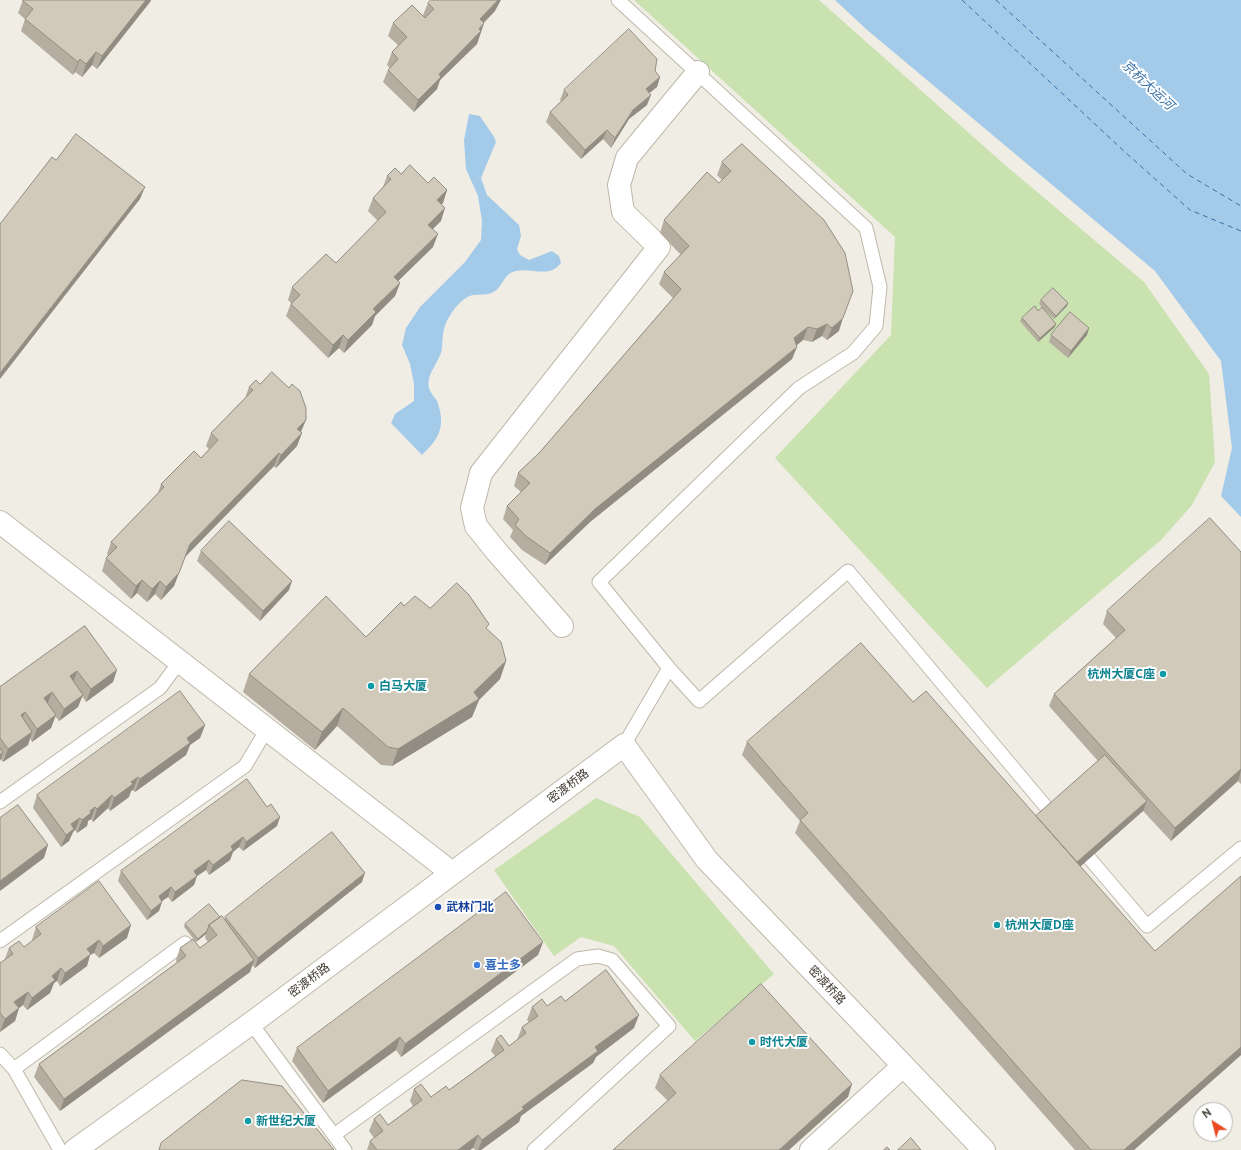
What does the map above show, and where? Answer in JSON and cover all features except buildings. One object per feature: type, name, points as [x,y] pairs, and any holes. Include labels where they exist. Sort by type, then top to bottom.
[{"type":"street","points":[[562,626],[476,526],[472,508],[481,473],[659,247],[623,212],[619,185],[627,158],[698,72]]},
{"type":"street","points":[[0,522],[452,873]]},
{"type":"street","name":"密渡桥路","points":[[87,1147],[624,745],[707,860],[984,1150]]},
{"type":"street","points":[[811,1150],[903,1066]]},
{"type":"lane","points":[[618,0],[866,228],[880,287],[876,326],[853,354],[799,388],[599,582],[669,668],[699,701],[848,572],[1147,926],[1241,848]]},
{"type":"lane","points":[[0,802],[160,688],[180,661]]},
{"type":"lane","points":[[624,745],[669,668]]},
{"type":"lane","points":[[0,941],[245,766],[267,729]]},
{"type":"lane","points":[[14,1068],[185,943]]},
{"type":"lane","points":[[334,1135],[577,959],[598,956],[612,960],[669,1026],[534,1150]]},
{"type":"lane","points":[[251,1024],[345,1150]]},
{"type":"lane","points":[[0,1054],[14,1068],[60,1150]]},
{"type":"green space","points":[[634,0],[819,0],[1005,165],[1144,282],[1209,374],[1215,462],[1192,505],[1161,540],[987,688],[775,458],[891,335],[895,237]]},
{"type":"green space","points":[[596,798],[640,817],[774,974],[695,1041],[614,946],[581,937],[554,956],[494,870]]},
{"type":"water","name":"京杭大运河","points":[[835,0],[1241,0],[1241,517],[1221,496],[1232,448],[1221,361],[1155,271],[866,29]]},
{"type":"water","points":[[469,114],[480,116],[496,142],[481,178],[487,195],[519,225],[521,236],[517,249],[520,255],[529,260],[552,251],[559,256],[561,263],[556,268],[546,272],[522,270],[512,272],[506,277],[498,289],[492,293],[474,295],[466,298],[453,312],[445,326],[441,353],[429,377],[429,388],[437,401],[440,410],[440,431],[433,443],[422,455],[391,423],[395,414],[414,401],[414,384],[410,364],[402,345],[406,328],[420,307],[465,262],[481,240],[482,221],[478,196],[466,169],[464,140]]},
{"type":"ferry route","points":[[962,0],[1126,153],[1190,210],[1241,231]]},
{"type":"ferry route","points":[[996,0],[1187,174],[1241,206]]},
{"type":"place","name":"杭州大厦C座","points":[[1163,674]]},
{"type":"place","name":"白马大厦","points":[[371,686]]},
{"type":"place","name":"武林门北","points":[[438,907]]},
{"type":"place","name":"杭州大厦D座","points":[[997,925]]},
{"type":"place","name":"喜士多","points":[[477,965]]},
{"type":"place","name":"时代大厦","points":[[752,1042]]},
{"type":"place","name":"新世纪大厦","points":[[248,1121]]}]
